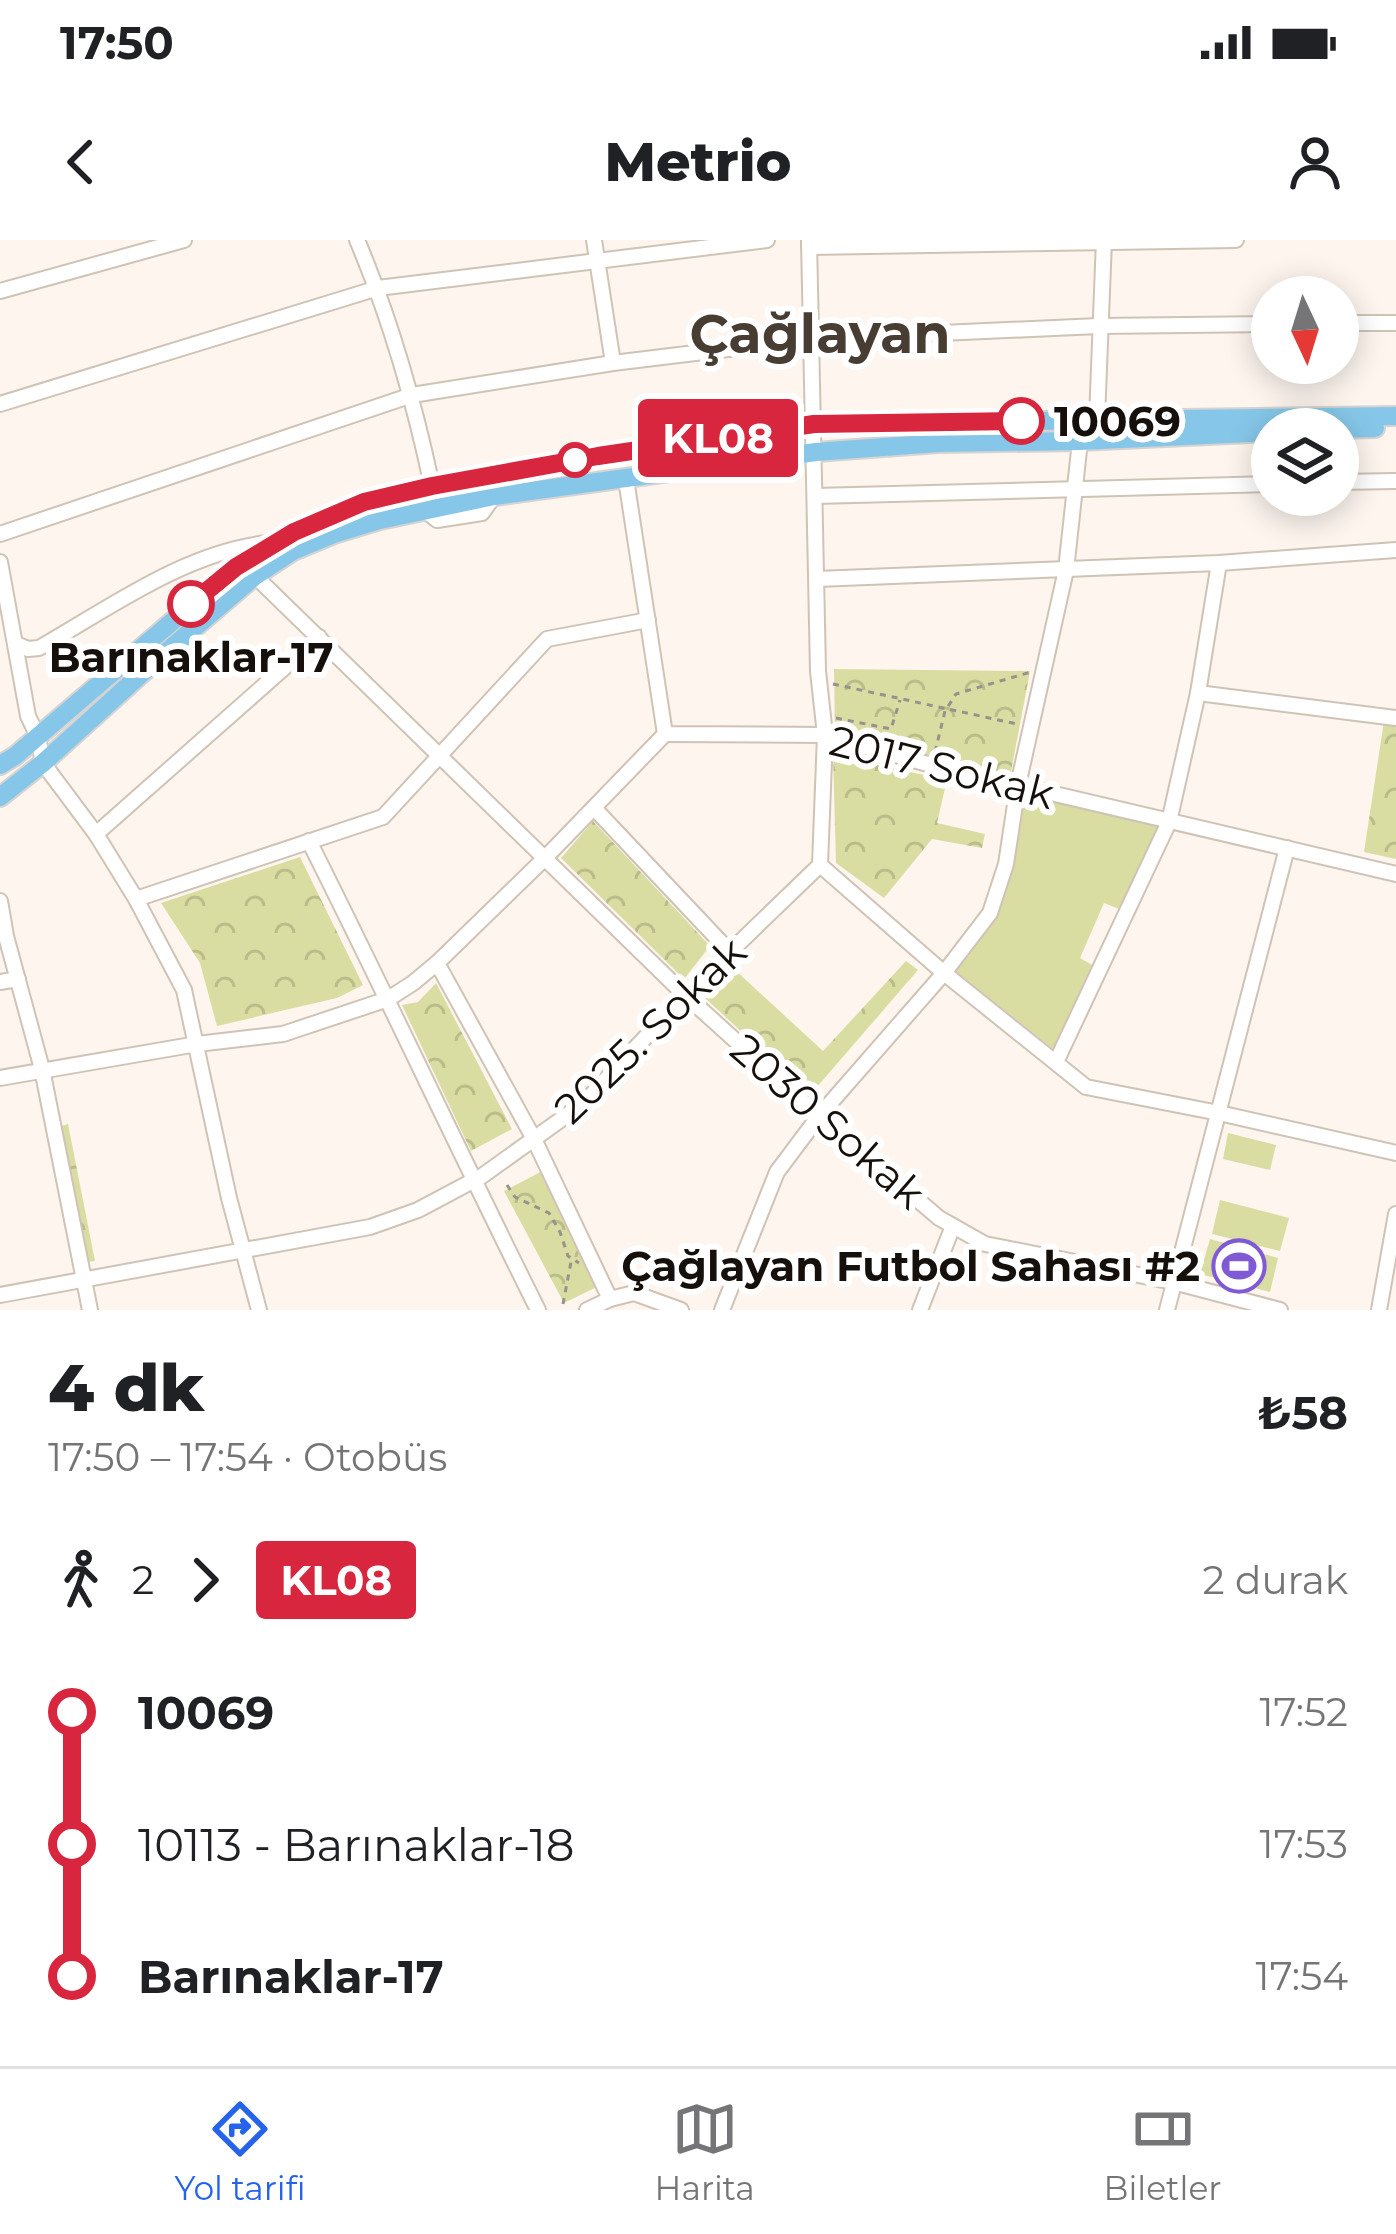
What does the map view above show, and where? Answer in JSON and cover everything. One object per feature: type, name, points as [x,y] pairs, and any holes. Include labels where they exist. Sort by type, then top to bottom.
[{"type":"main road","points":[[0,765],[226,574],[272,543],[364,502],[598,456],[814,424],[1396,416]]},
{"type":"main road","points":[[1359,429],[1396,428]]},
{"type":"main road","points":[[0,797],[256,576],[293,551],[334,534],[423,509],[494,496],[816,452],[938,443],[1251,433]]},
{"type":"street","points":[[0,291],[184,240]]},
{"type":"street","points":[[357,240],[412,395],[432,486]]},
{"type":"street","points":[[594,240],[613,363]]},
{"type":"street","points":[[0,404],[378,289],[767,240]]},
{"type":"street","points":[[1236,240],[809,244],[825,735],[820,866],[1086,1087],[1396,1153]]},
{"type":"street","points":[[1097,419],[1104,242]]},
{"type":"street","points":[[1359,323],[1396,322]]},
{"type":"street","points":[[0,534],[412,395],[613,363],[810,339],[1251,324]]},
{"type":"street","points":[[722,1310],[777,1172],[990,913],[1006,864],[1018,785],[1066,570],[1080,441]]},
{"type":"street","points":[[0,1078],[283,1034],[388,998],[437,963],[664,734],[626,479]]},
{"type":"street","points":[[1359,482],[1396,481]]},
{"type":"street","points":[[815,496],[1251,484]]},
{"type":"street","points":[[10,636],[28,649],[39,648],[170,574],[236,547],[272,543]]},
{"type":"street","points":[[818,579],[1396,550]]},
{"type":"street","points":[[0,562],[10,636],[43,763],[96,834],[184,990],[229,1198],[260,1310]]},
{"type":"street","points":[[1056,1062],[1169,822],[1198,693],[1219,562]]},
{"type":"street","name":"2030 Sokak","points":[[256,576],[685,995],[939,1218],[985,1244],[1173,1282],[1280,1310]]},
{"type":"street","points":[[136,899],[383,817],[547,639],[648,620]]},
{"type":"street","points":[[96,834],[319,637]]},
{"type":"street","points":[[1198,693],[1396,718]]},
{"type":"street","name":"2017 Sokak","points":[[664,734],[825,735],[931,765],[1396,874]]},
{"type":"street","points":[[594,808],[730,952]]},
{"type":"street","points":[[309,841],[538,1310]]},
{"type":"street","points":[[1167,1310],[1286,848]]},
{"type":"street","name":"2025. Sokak","points":[[0,1295],[370,1226],[418,1210],[473,1180],[584,1103],[685,995],[820,866]]},
{"type":"street","points":[[0,901],[5,936],[42,1069],[90,1310]]},
{"type":"street","points":[[437,963],[534,1139],[610,1299]]},
{"type":"street","points":[[0,982],[18,979]]},
{"type":"street","points":[[1379,1310],[1396,1214]]},
{"type":"street","points":[[920,1310],[953,1226]]},
{"type":"street","points":[[587,1310],[634,1293],[681,1310]]},
{"type":"path","points":[[931,765],[945,711],[956,694],[1044,668]]},
{"type":"path","points":[[820,681],[1030,727]]},
{"type":"path","points":[[823,716],[892,729],[901,698]]},
{"type":"path","points":[[507,1185],[520,1201],[549,1214],[572,1261],[599,1278]]},
{"type":"path","points":[[563,1304],[572,1261]]},
{"type":"green space","points":[[834,669],[1030,671],[1010,777],[835,732]]},
{"type":"green space","points":[[1384,721],[1396,723],[1396,859],[1364,852]]},
{"type":"green space","points":[[833,755],[947,780],[937,823],[985,834],[982,848],[932,839],[884,898],[836,863]]},
{"type":"green space","points":[[1026,793],[1158,826],[1119,909],[1104,903],[1080,958],[1092,965],[1053,1049],[954,970],[998,912]]},
{"type":"green space","points":[[593,821],[710,946],[684,979],[561,858]]},
{"type":"green space","points":[[300,857],[363,985],[337,998],[217,1026],[200,963],[161,903]]},
{"type":"green space","points":[[906,961],[918,970],[810,1095],[705,998],[734,969],[823,1051]]},
{"type":"green space","points":[[436,983],[512,1129],[471,1151],[402,1005],[418,1002]]},
{"type":"green space","points":[[68,1124],[95,1261],[87,1262],[61,1126]]},
{"type":"green space","points":[[1228,1133],[1276,1145],[1270,1170],[1223,1159]]},
{"type":"green space","points":[[550,1167],[607,1282],[564,1303],[504,1191]]},
{"type":"green space","points":[[1220,1200],[1289,1218],[1280,1251],[1212,1234]]},
{"type":"green space","name":"Çağlayan Futbol Sahası #2","points":[[1210,1239],[1278,1258],[1270,1292],[1200,1274]]},
{"type":"bus line","name":"KL08","points":[[191,604],[272,543],[316,521],[364,502],[432,486],[814,424],[1021,421]]},
{"type":"place","name":"10069","points":[[1021,421]]},
{"type":"place","name":"Barınaklar-17","points":[[191,604]]},
{"type":"place","name":"Çağlayan Futbol Sahası #2","points":[[1239,1266]]},
{"type":"district","name":"Çağlayan","points":[[820,334]]}]
